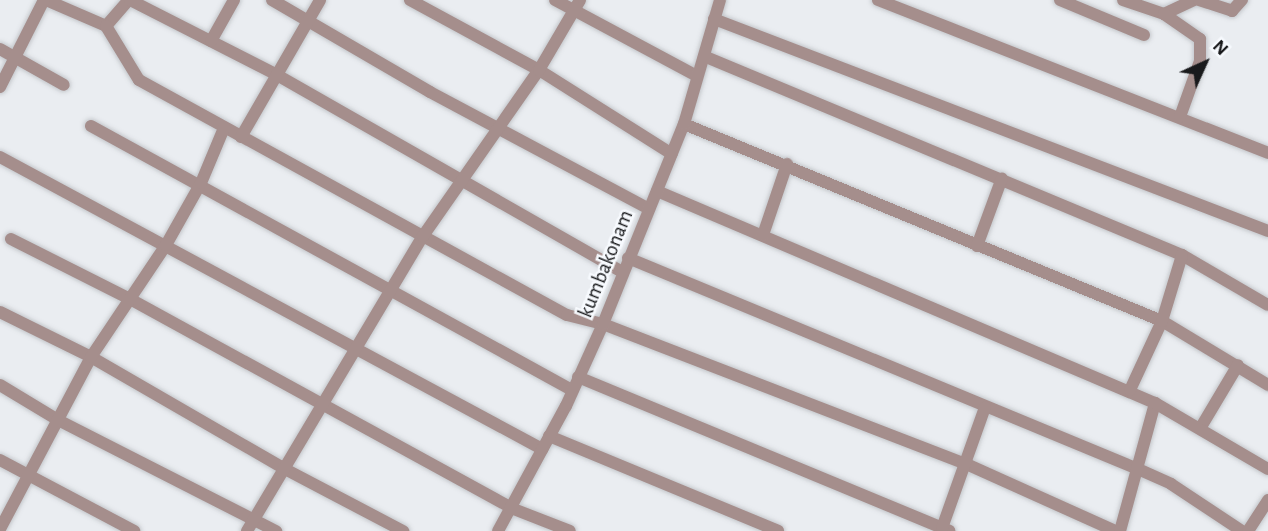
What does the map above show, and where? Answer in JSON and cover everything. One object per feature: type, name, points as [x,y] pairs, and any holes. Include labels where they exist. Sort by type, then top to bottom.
[{"type":"street","points":[[0,87],[45,0],[106,26],[139,80],[567,315],[603,324],[964,463],[1117,531],[1138,469],[1155,403]]},
{"type":"street","points":[[106,26],[130,0],[277,75],[622,272]]},
{"type":"street","points":[[211,41],[234,0]]},
{"type":"street","points":[[272,0],[307,23],[498,129],[649,209]]},
{"type":"street","points":[[241,137],[320,0]]},
{"type":"street","points":[[410,0],[539,70],[672,154]]},
{"type":"street","points":[[555,0],[577,5],[697,76]]},
{"type":"street","points":[[878,0],[1268,153]]},
{"type":"street","points":[[1060,0],[1144,35]]},
{"type":"street","points":[[1124,0],[1164,14],[1200,39],[1200,61],[1180,117]]},
{"type":"street","points":[[1164,14],[1197,0],[1232,11],[1242,0]]},
{"type":"street","name":"kumbakonam","points":[[498,531],[549,436],[603,324],[684,124],[697,76],[706,57],[715,2]]},
{"type":"street","points":[[247,531],[424,236],[539,70],[577,5]]},
{"type":"street","points":[[714,19],[1268,231]]},
{"type":"street","points":[[0,50],[15,61],[64,85]]},
{"type":"street","points":[[706,57],[1182,254],[1268,305]]},
{"type":"street","points":[[684,124],[787,164],[977,246],[1162,321],[1268,385]]},
{"type":"street","points":[[91,126],[201,183],[572,390]]},
{"type":"street","points":[[0,529],[91,356],[166,245],[201,183],[224,128]]},
{"type":"street","points":[[0,157],[357,346],[542,449]]},
{"type":"street","points":[[762,235],[787,164]]},
{"type":"street","points":[[977,246],[1002,178]]},
{"type":"street","points":[[657,191],[1130,390],[1201,427],[1268,469]]},
{"type":"street","points":[[11,239],[130,299],[511,508],[570,531]]},
{"type":"street","points":[[1130,390],[1162,321],[1182,254]]},
{"type":"street","points":[[628,257],[1138,469],[1242,531]]},
{"type":"street","points":[[0,312],[91,356],[283,468],[403,531]]},
{"type":"street","points":[[1201,427],[1238,365]]},
{"type":"street","points":[[578,377],[936,528],[985,407]]},
{"type":"street","points":[[0,386],[58,420],[276,531]]},
{"type":"street","points":[[549,436],[778,531]]},
{"type":"street","points":[[0,460],[134,531]]},
{"type":"street","points":[[1248,531],[1268,500]]}]
